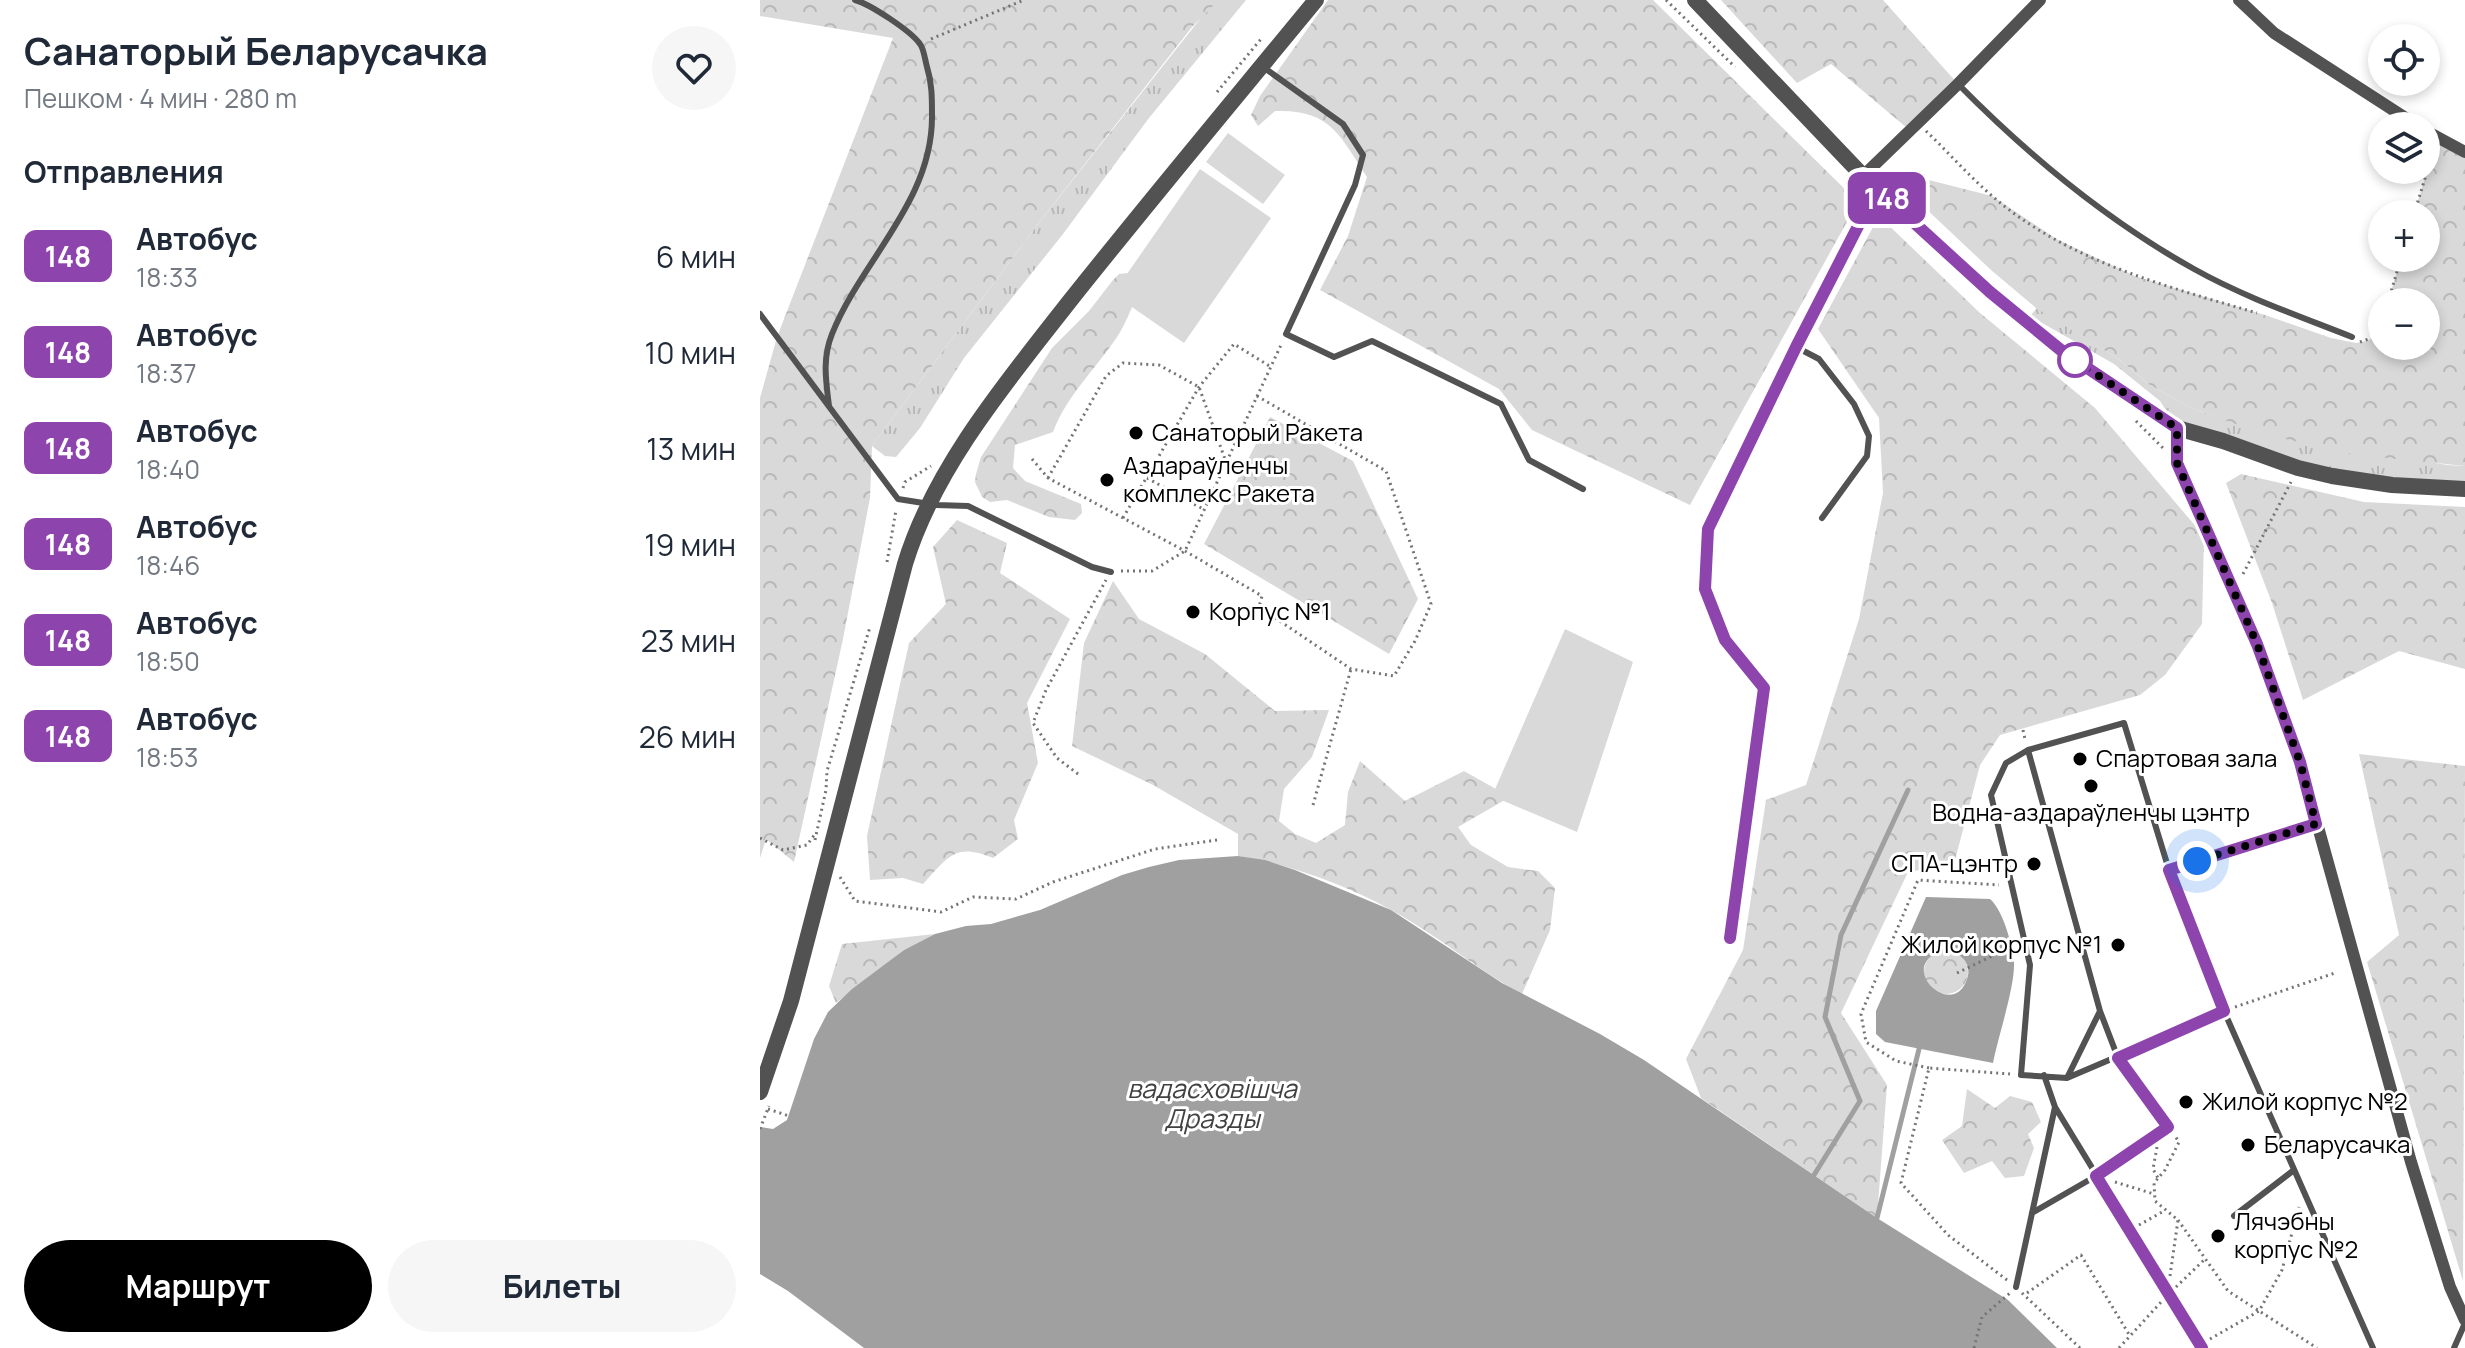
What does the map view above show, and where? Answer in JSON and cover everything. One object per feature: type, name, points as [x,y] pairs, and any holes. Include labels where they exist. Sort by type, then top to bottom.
[{"type":"street","points":[[760,1092],[791,1001],[914,535],[928,504],[971,434],[1030,352],[1316,0]]},
{"type":"street","points":[[1695,0],[1863,176],[1990,292],[2062,351],[2177,428],[2298,468],[2332,476],[2392,485],[2465,489]]},
{"type":"street","points":[[1863,176],[2040,0]]},
{"type":"street","points":[[2239,0],[2274,33],[2396,112]]},
{"type":"street","points":[[2440,139],[2465,152]]},
{"type":"street","points":[[1730,938],[1764,688],[1725,640],[1705,589],[1708,529],[1872,199],[1863,176]]},
{"type":"street","points":[[2177,428],[2177,463],[2234,590],[2300,762],[2411,1162],[2450,1287],[2465,1322]]},
{"type":"lane","points":[[829,406],[824,365],[831,336],[849,299],[912,198],[927,162],[932,132],[932,83],[920,44],[870,5],[855,0]]},
{"type":"lane","points":[[1262,66],[1343,124],[1363,155],[1355,185],[1286,334],[1334,357],[1372,341],[1501,404],[1529,460],[1583,489]]},
{"type":"lane","points":[[1958,84],[2009,135],[2133,233],[2197,271],[2354,340]]},
{"type":"lane","points":[[760,314],[898,499],[968,506],[1092,567],[1111,572]]},
{"type":"lane","points":[[1796,347],[1819,359],[1854,404],[1869,436],[1867,456],[1822,518]]},
{"type":"lane","points":[[2224,1011],[2067,1078],[2021,1075],[2030,965],[1991,795],[2006,763],[2028,750],[2124,723],[2169,870],[2224,1011],[2373,1348]]},
{"type":"lane","points":[[2028,750],[2100,1011],[2118,1058],[2168,1127],[2096,1176],[2032,1213]]},
{"type":"lane","points":[[2169,870],[2316,824]]},
{"type":"lane","points":[[2067,1078],[2100,1011]]},
{"type":"lane","points":[[2044,1075],[2055,1107],[2201,1346]]},
{"type":"lane","points":[[2016,1287],[2055,1107]]},
{"type":"lane","points":[[2234,1216],[2294,1170]]},
{"type":"lane","points":[[2454,1348],[2465,1322]]},
{"type":"path","points":[[920,44],[1024,0]]},
{"type":"path","points":[[1918,123],[1992,196],[2058,240],[2135,276],[2265,315]]},
{"type":"path","points":[[1078,774],[1057,758],[1033,723],[1046,690],[1111,572],[1152,571],[1185,551],[1286,334]]},
{"type":"path","points":[[2354,340],[2368,340]]},
{"type":"path","points":[[1123,518],[1199,387],[1234,344],[1271,367]]},
{"type":"path","points":[[1048,478],[1106,376],[1123,363],[1159,365],[1199,387],[1226,462]]},
{"type":"path","points":[[1032,459],[1048,478],[1262,596],[1259,607],[1351,669],[1394,676],[1415,641],[1431,604],[1386,471],[1257,396]]},
{"type":"path","points":[[1147,478],[1204,510]]},
{"type":"path","points":[[2234,590],[2287,492]]},
{"type":"path","points":[[885,574],[887,561]]},
{"type":"path","points":[[826,790],[827,771],[870,627]]},
{"type":"path","points":[[1313,805],[1351,669]]},
{"type":"path","points":[[760,838],[783,850],[807,845],[817,830]]},
{"type":"path","points":[[826,869],[841,877],[855,901],[941,912],[973,897],[1016,899],[1053,882],[1155,849],[1217,840]]},
{"type":"path","points":[[2013,886],[1918,880],[1861,1014],[1866,1042],[1896,1061],[1929,1068],[2021,1075]]},
{"type":"path","points":[[1957,973],[2016,945]]},
{"type":"path","points":[[2224,1011],[2335,973]]},
{"type":"path","points":[[1929,1068],[1901,1183],[1948,1235],[2016,1287],[2077,1347]]},
{"type":"path","points":[[768,1109],[789,1116]]},
{"type":"path","points":[[760,1129],[765,1117]]},
{"type":"path","points":[[2168,1127],[2179,1142],[2165,1170],[2154,1183],[2155,1201],[2178,1220],[2228,1291],[2317,1348]]},
{"type":"path","points":[[2158,1178],[2153,1169],[2160,1132]]},
{"type":"path","points":[[2096,1176],[2154,1195]]},
{"type":"path","points":[[2201,1346],[2259,1311],[2282,1270],[2304,1191]]},
{"type":"path","points":[[2129,1231],[2164,1211]]},
{"type":"path","points":[[2168,1295],[2178,1220]]},
{"type":"path","points":[[2024,1295],[2081,1255],[2130,1336]]},
{"type":"path","points":[[1974,1348],[1982,1317],[2016,1287]]},
{"type":"green space","points":[[760,0],[1219,0],[1192,27],[1038,224],[872,446],[870,498],[794,862],[766,839],[760,858],[760,398],[777,337],[893,38],[760,16]]},
{"type":"green space","points":[[1215,0],[1246,0],[1149,118],[1063,234],[964,358],[920,428],[896,457],[885,456],[872,446],[1038,224]]},
{"type":"green space","points":[[1328,0],[1653,0],[1858,202],[1690,505],[1532,430],[1499,389],[1320,290],[1348,236],[1367,177],[1341,138],[1322,120],[1294,112],[1275,111],[1258,126],[1251,115],[1260,96]]},
{"type":"green space","points":[[1721,0],[1883,0],[1958,84],[1907,128],[1831,64],[1797,83]]},
{"type":"green space","points":[[1228,133],[1285,175],[1263,204],[1206,162]]},
{"type":"green space","points":[[2440,140],[2465,152],[2465,466],[2357,455],[2263,434],[2191,408],[2150,385],[2120,360],[2036,308],[1906,190],[1905,174],[1992,196],[2058,240],[2135,276],[2331,338],[2356,343],[2368,340],[2368,360],[2440,360],[2440,288],[2392,288],[2397,272],[2440,272],[2440,200],[2418,200],[2423,184],[2440,184]]},
{"type":"green space","points":[[1200,169],[1271,218],[1184,343],[1113,294]]},
{"type":"green space","points":[[1879,216],[1980,313],[2095,408],[2204,536],[2202,624],[2165,675],[2140,695],[2000,735],[1980,765],[1954,864],[1908,872],[1841,1013],[1887,1085],[1877,1218],[1701,1098],[1686,1059],[1743,950],[1766,800],[1806,785],[1859,619],[1883,493],[1879,418],[1818,329]]},
{"type":"green space","points":[[1128,273],[1136,298],[1117,337],[1074,394],[1053,432],[1015,445],[1013,468],[1025,481],[1081,504],[1082,513],[1075,520],[1049,517],[1007,500],[990,502],[982,497],[975,482],[981,457],[1052,348],[1089,311],[1119,274]]},
{"type":"green space","points":[[2037,308],[2120,360],[2150,385],[2191,408],[2257,431],[2465,466],[2465,489],[2392,485],[2177,428],[2160,401],[2114,364],[2030,316]]},
{"type":"green space","points":[[1270,417],[1353,461],[1418,599],[1389,654],[1204,544]]},
{"type":"green space","points":[[2241,474],[2364,502],[2465,507],[2465,669],[2399,651],[2303,700],[2272,603],[2226,483]]},
{"type":"green space","points":[[957,520],[1007,543],[1000,573],[1070,619],[1027,703],[1038,763],[1014,820],[1018,839],[993,858],[980,853],[961,852],[946,860],[923,884],[903,878],[870,880],[867,836],[909,643],[946,604],[933,547]]},
{"type":"green space","points":[[1113,581],[1139,619],[1205,654],[1275,711],[1329,710],[1312,757],[1284,789],[1279,821],[1295,834],[1316,843],[1345,825],[1348,792],[1360,761],[1405,801],[1464,771],[1510,797],[1458,827],[1471,845],[1508,867],[1538,871],[1555,888],[1550,930],[1522,994],[1377,902],[1308,873],[1238,856],[1238,834],[1153,785],[1072,746],[1084,643]]},
{"type":"green space","points":[[1565,629],[1633,662],[1577,832],[1492,796]]},
{"type":"green space","points":[[2359,754],[2465,766],[2463,1281],[2367,962],[2399,935]]},
{"type":"green space","points":[[935,934],[904,950],[836,1003],[829,986],[842,944]]},
{"type":"green space","points":[[1946,950],[1962,956],[1968,972],[1962,988],[1946,994],[1930,988],[1924,972],[1930,956]]},
{"type":"green space","points":[[1967,1089],[1995,1108],[2010,1096],[2032,1102],[2041,1122],[2028,1134],[2034,1148],[2024,1176],[2005,1178],[1992,1161],[1964,1173],[1942,1140],[1962,1126]]},
{"type":"water","name":"вадасховішча Дразды","points":[[1238,856],[1265,860],[1295,870],[1391,910],[1502,983],[1644,1060],[1877,1218],[2008,1300],[2057,1348],[864,1348],[760,1274],[760,1127],[773,1129],[787,1120],[814,1039],[828,1012],[852,989],[904,950],[935,934],[966,926],[991,924],[1040,910],[1122,875],[1149,867],[1179,860]]},
{"type":"water","points":[[1926,897],[1990,899],[1995,904],[2012,947],[2014,973],[1993,1063],[1885,1042],[1876,1034],[1876,1011]],"holes":[[[1944,950],[1959,955],[1968,968],[1967,979],[1960,991],[1950,995],[1940,993],[1931,986],[1925,977],[1924,967],[1930,957]]]},
{"type":"waterway","points":[[1814,1175],[1860,1101],[1825,1017],[1841,935],[1908,790]]},
{"type":"waterway","points":[[1877,1218],[1919,1049]]},
{"type":"bus line","name":"148","points":[[1730,938],[1764,688],[1725,640],[1705,589],[1708,529],[1872,199],[1863,176],[1990,292],[2062,351],[2177,428],[2177,463],[2257,644],[2300,762],[2316,824],[2169,870],[2224,1011],[2118,1058],[2168,1127],[2096,1176],[2202,1348]]},
{"type":"place","name":"Санаторый Ракета","points":[[1136,433]]},
{"type":"place","name":"Аздараўленчы комплекс Ракета","points":[[1107,480]]},
{"type":"place","name":"Корпус №1","points":[[1193,612]]},
{"type":"place","name":"Спартовая зала","points":[[2080,759]]},
{"type":"place","name":"Водна-аздараўленчы цэнтр","points":[[2091,786]]},
{"type":"place","name":"СПА-цэнтр","points":[[2034,864]]},
{"type":"place","name":"Жилой корпус №1","points":[[2118,945]]},
{"type":"place","name":"Жилой корпус №2","points":[[2186,1102]]},
{"type":"place","name":"Беларусачка","points":[[2248,1145]]},
{"type":"place","name":"Лячэбны корпус №2","points":[[2218,1236]]},
{"type":"route","points":[[2075,360],[2177,428],[2177,463],[2257,644],[2300,762],[2316,824],[2197,861]]}]
